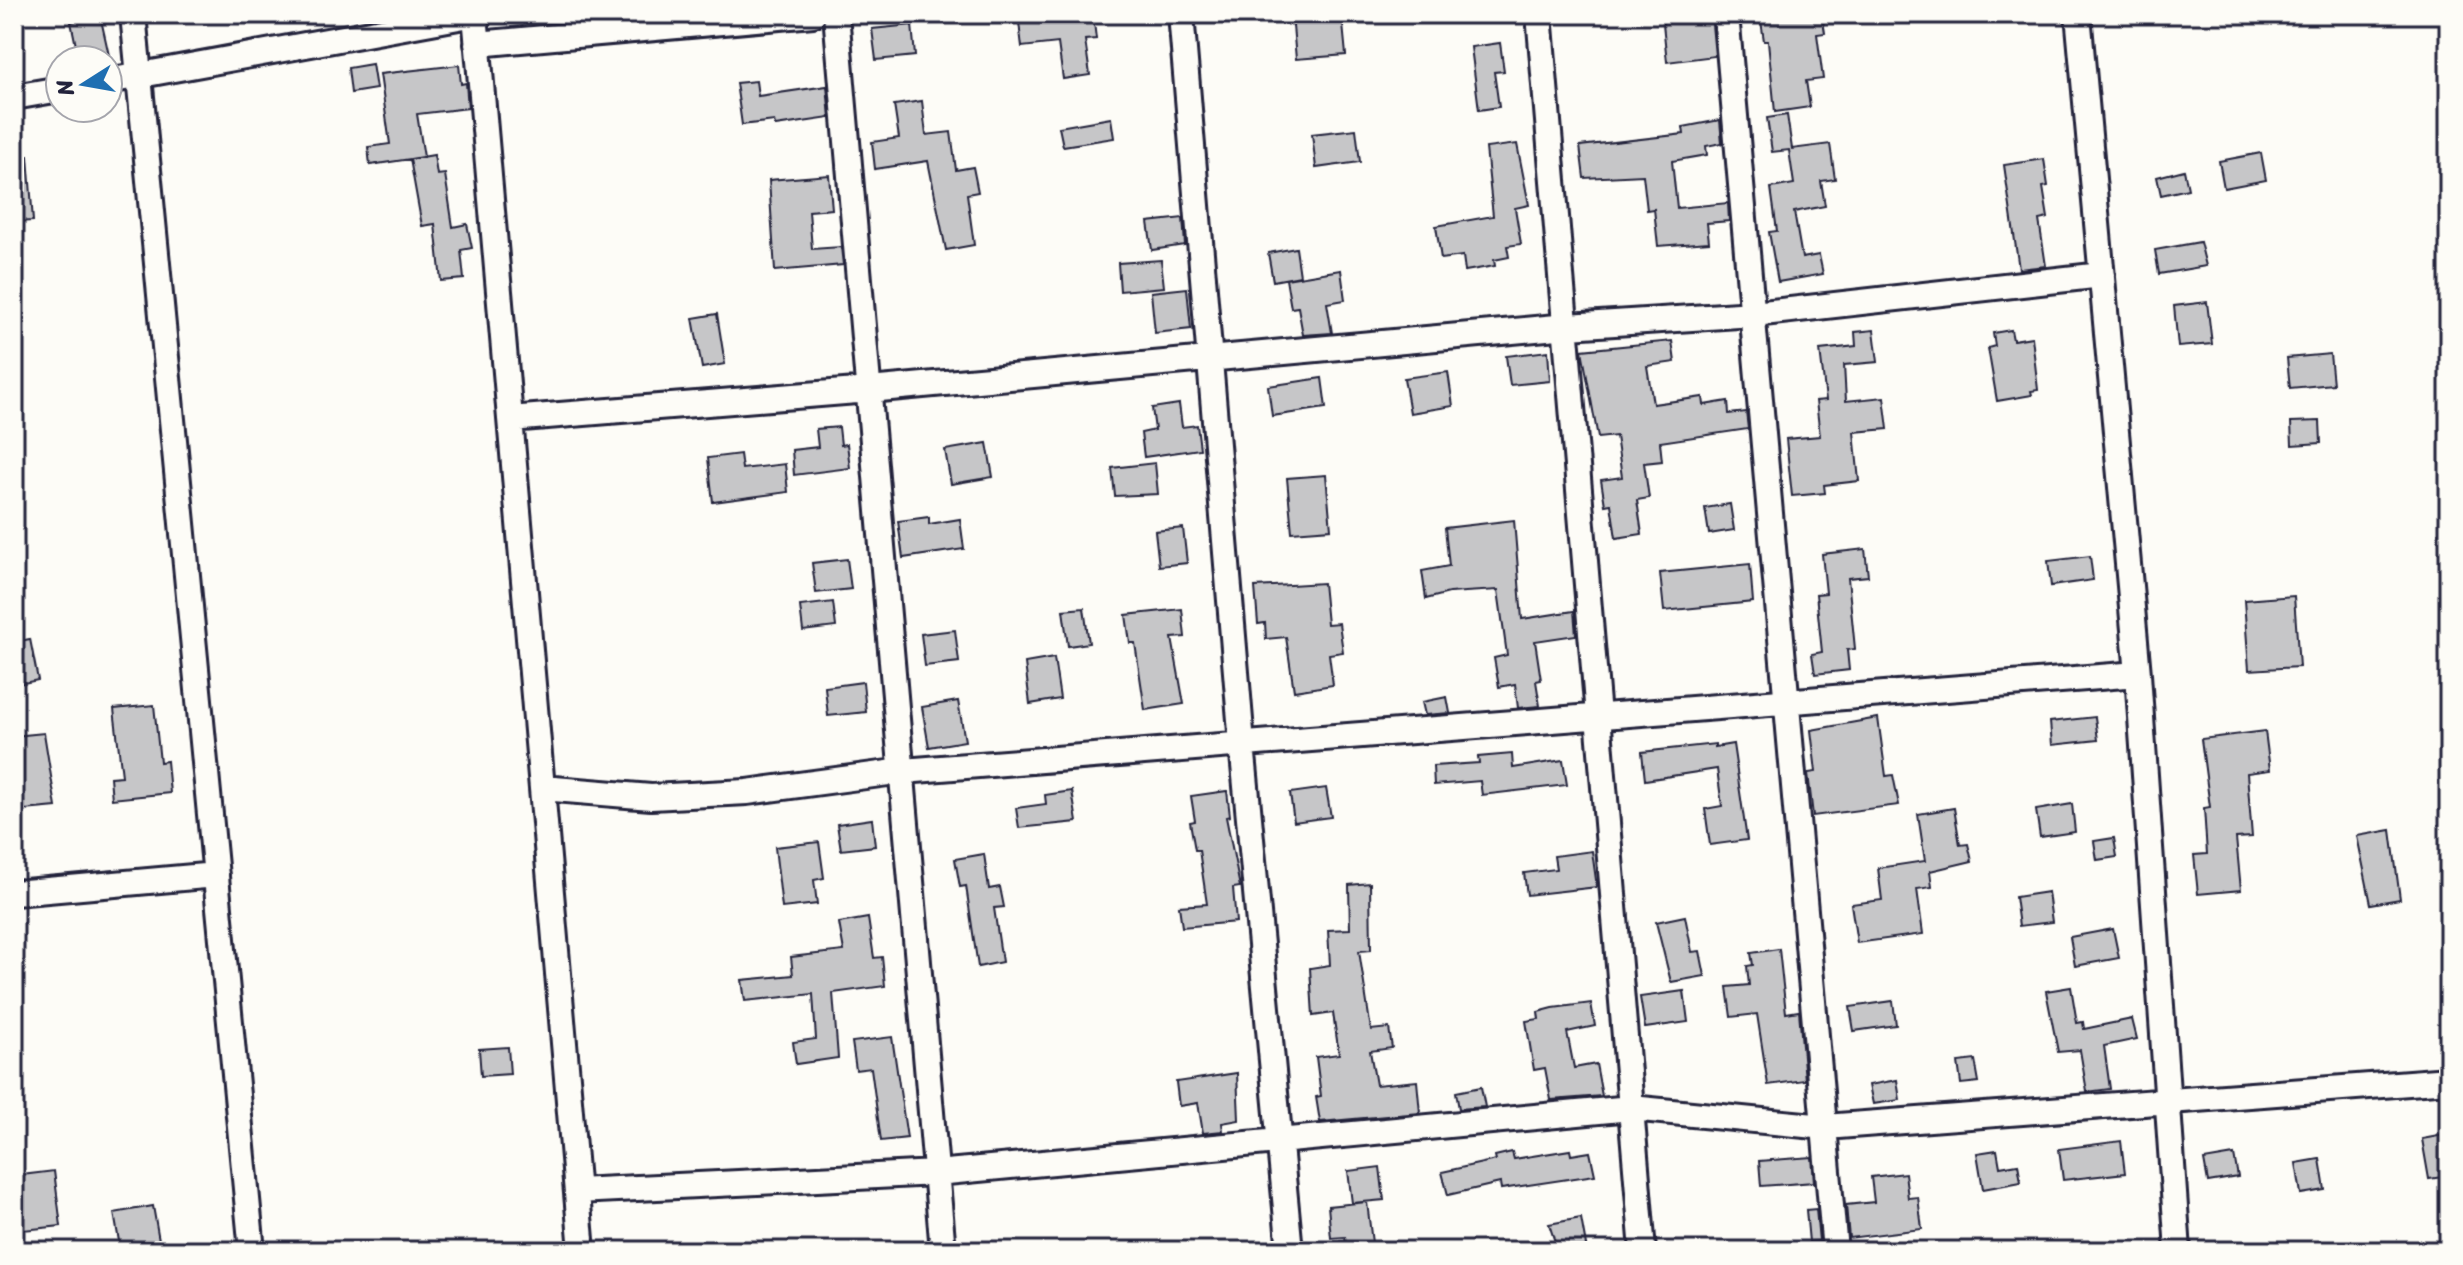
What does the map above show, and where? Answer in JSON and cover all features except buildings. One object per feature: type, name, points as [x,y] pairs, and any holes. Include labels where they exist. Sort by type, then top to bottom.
[{"type":"street","points":[[133,14],[252,1251]]},
{"type":"street","points":[[124,78],[475,14],[582,1251]]},
{"type":"street","points":[[477,44],[813,14]]},
{"type":"street","points":[[836,14],[943,1251]]},
{"type":"street","points":[[1181,14],[1242,744],[1290,1251]]},
{"type":"street","points":[[1539,14],[1568,326],[1597,717],[1643,1251]]},
{"type":"street","points":[[1726,14],[1835,1251]]},
{"type":"street","points":[[2078,14],[2138,674],[2178,1251]]},
{"type":"street","points":[[14,97],[44,92]]},
{"type":"street","points":[[510,419],[869,390],[1568,326],[1754,314],[2102,275]]},
{"type":"street","points":[[542,788],[651,797],[747,792],[903,771],[2138,674]]},
{"type":"street","points":[[14,893],[216,875]]},
{"type":"street","points":[[577,1191],[936,1173],[1631,1108],[1825,1127],[2449,1080]]}]
